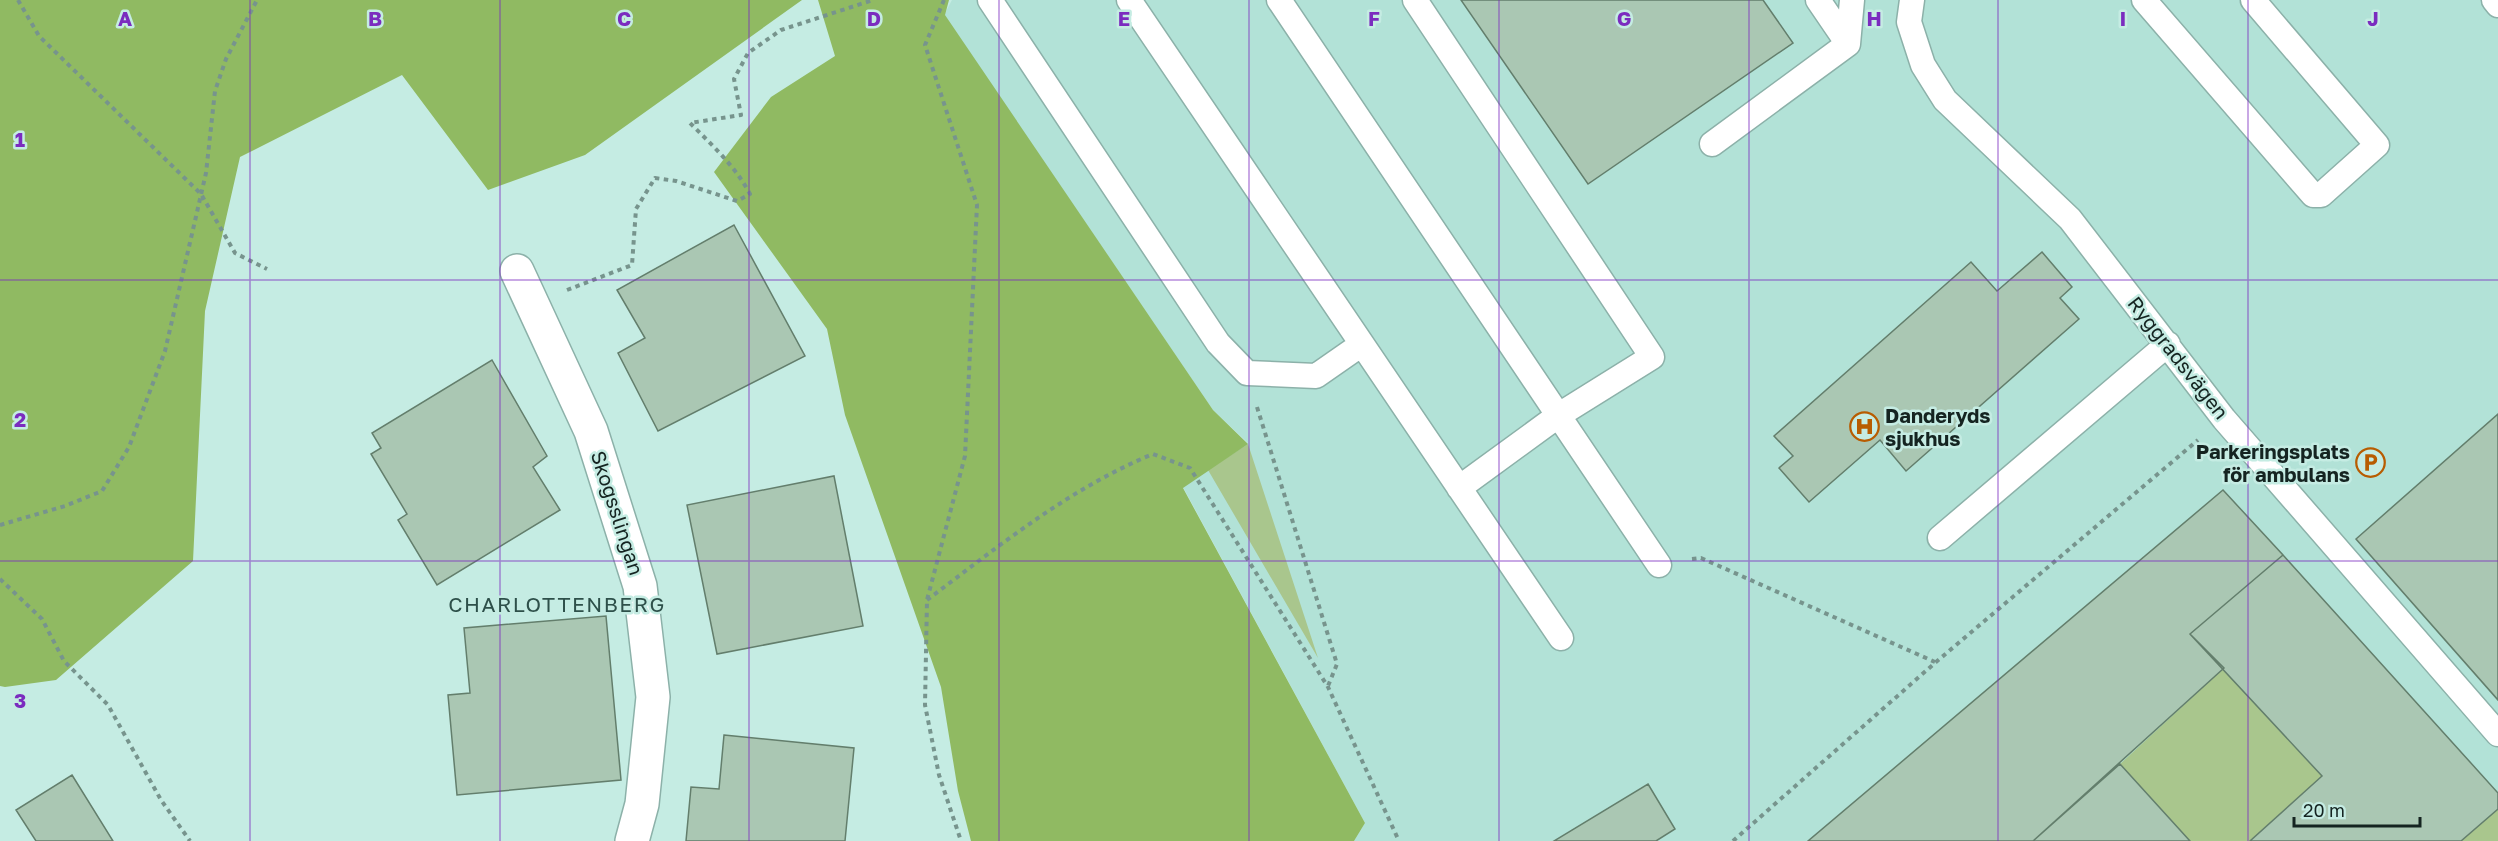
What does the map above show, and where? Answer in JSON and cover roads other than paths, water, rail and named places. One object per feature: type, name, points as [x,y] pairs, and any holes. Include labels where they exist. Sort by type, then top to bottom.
[{"type":"street","name":"Skogsslingan","points":[[517,271],[591,431],[640,586],[653,697],[642,804],[632,841]]},
{"type":"lane","points":[[990,0],[1218,343],[1247,373],[1316,376],[1362,344]]},
{"type":"lane","points":[[1129,0],[1561,638]]},
{"type":"lane","points":[[1279,0],[1659,565]]},
{"type":"lane","points":[[1415,0],[1652,357],[1559,415],[1459,488]]},
{"type":"lane","points":[[1818,0],[1848,44]]},
{"type":"lane","points":[[1712,144],[1848,44],[1852,0]]},
{"type":"lane","name":"Ryggradsvägen","points":[[1911,0],[1909,22],[1923,65],[1945,99],[2070,219],[2224,419],[2498,734]]},
{"type":"lane","points":[[2144,0],[2313,195],[2320,195],[2376,145],[2253,0]]},
{"type":"lane","points":[[2494,0],[2498,5]]},
{"type":"lane","points":[[1940,538],[2168,345]]},
{"type":"place","name":"Danderyds sjukhus","points":[[1864,427]]},
{"type":"place","name":"Parkeringsplats för ambulans","points":[[2371,463]]},
{"type":"district","name":"CHARLOTTENBERG","points":[[557,605]]}]
